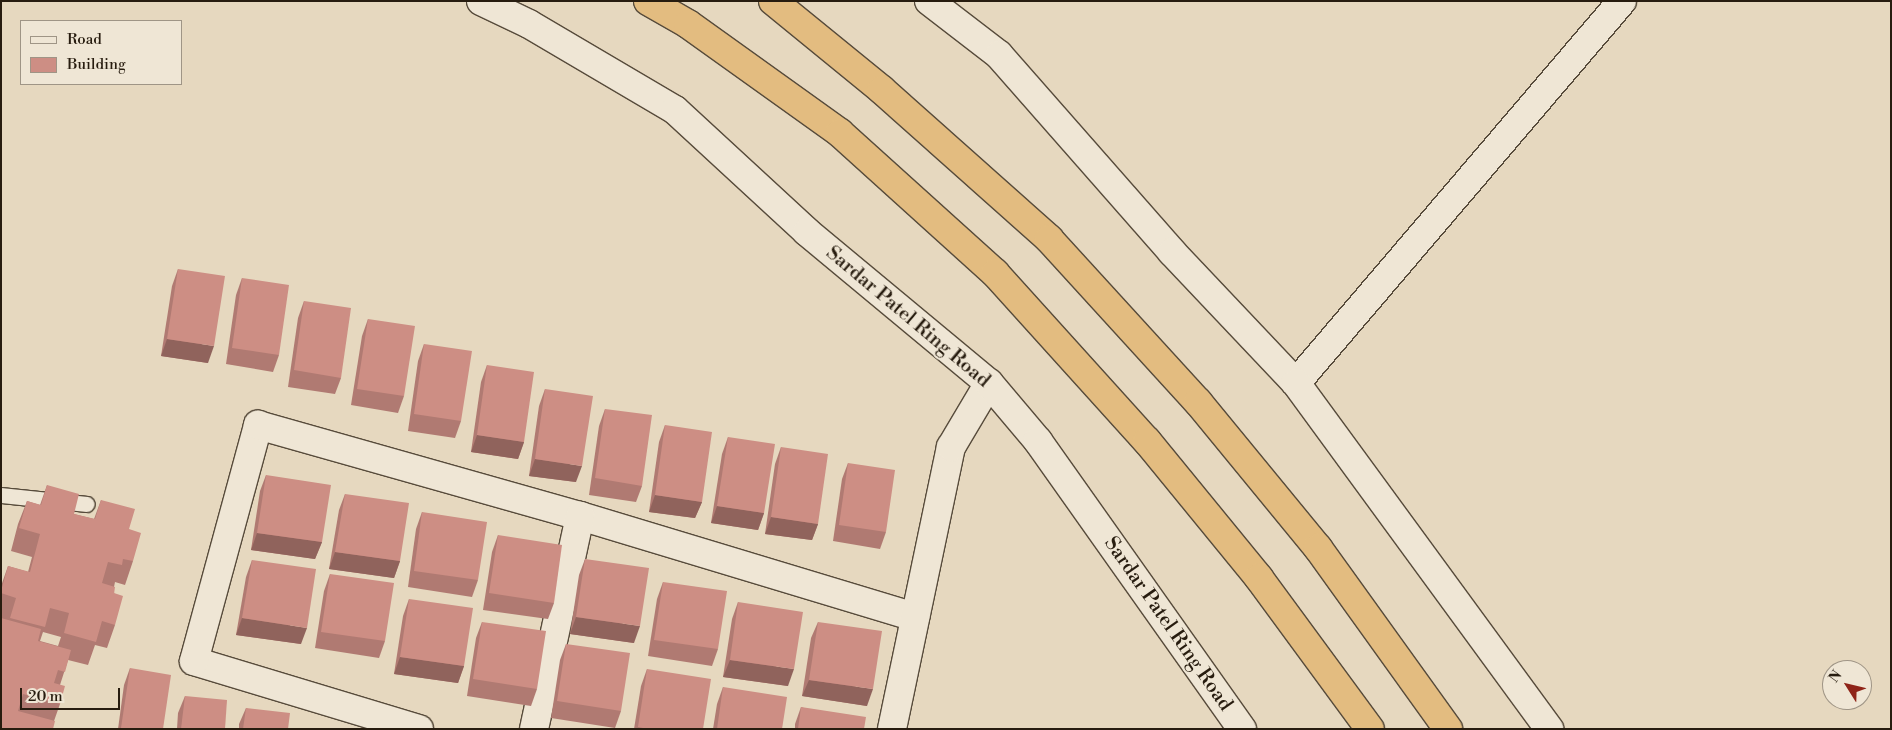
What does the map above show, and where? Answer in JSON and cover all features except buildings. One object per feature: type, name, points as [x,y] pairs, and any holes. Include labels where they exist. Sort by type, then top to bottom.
[{"type":"highway","points":[[648,1],[688,24],[840,133],[995,273],[1166,464],[1259,578],[1370,729]]},
{"type":"highway","points":[[773,1],[882,90],[1049,239],[1198,402],[1318,548],[1448,729]]},
{"type":"street","name":"Sardar Patel Ring Road","points":[[482,1],[529,24],[676,110],[807,232],[989,383],[1038,442],[1242,729]]},
{"type":"street","points":[[929,1],[999,55],[1172,252],[1296,383],[1549,729]]},
{"type":"street","points":[[1296,383],[1622,1]]},
{"type":"street","points":[[892,729],[951,447],[989,383]]},
{"type":"street","points":[[418,729],[194,661],[258,425],[580,516],[915,617]]},
{"type":"street","points":[[534,729],[580,516]]},
{"type":"lane","points":[[1,494],[86,504]]}]
